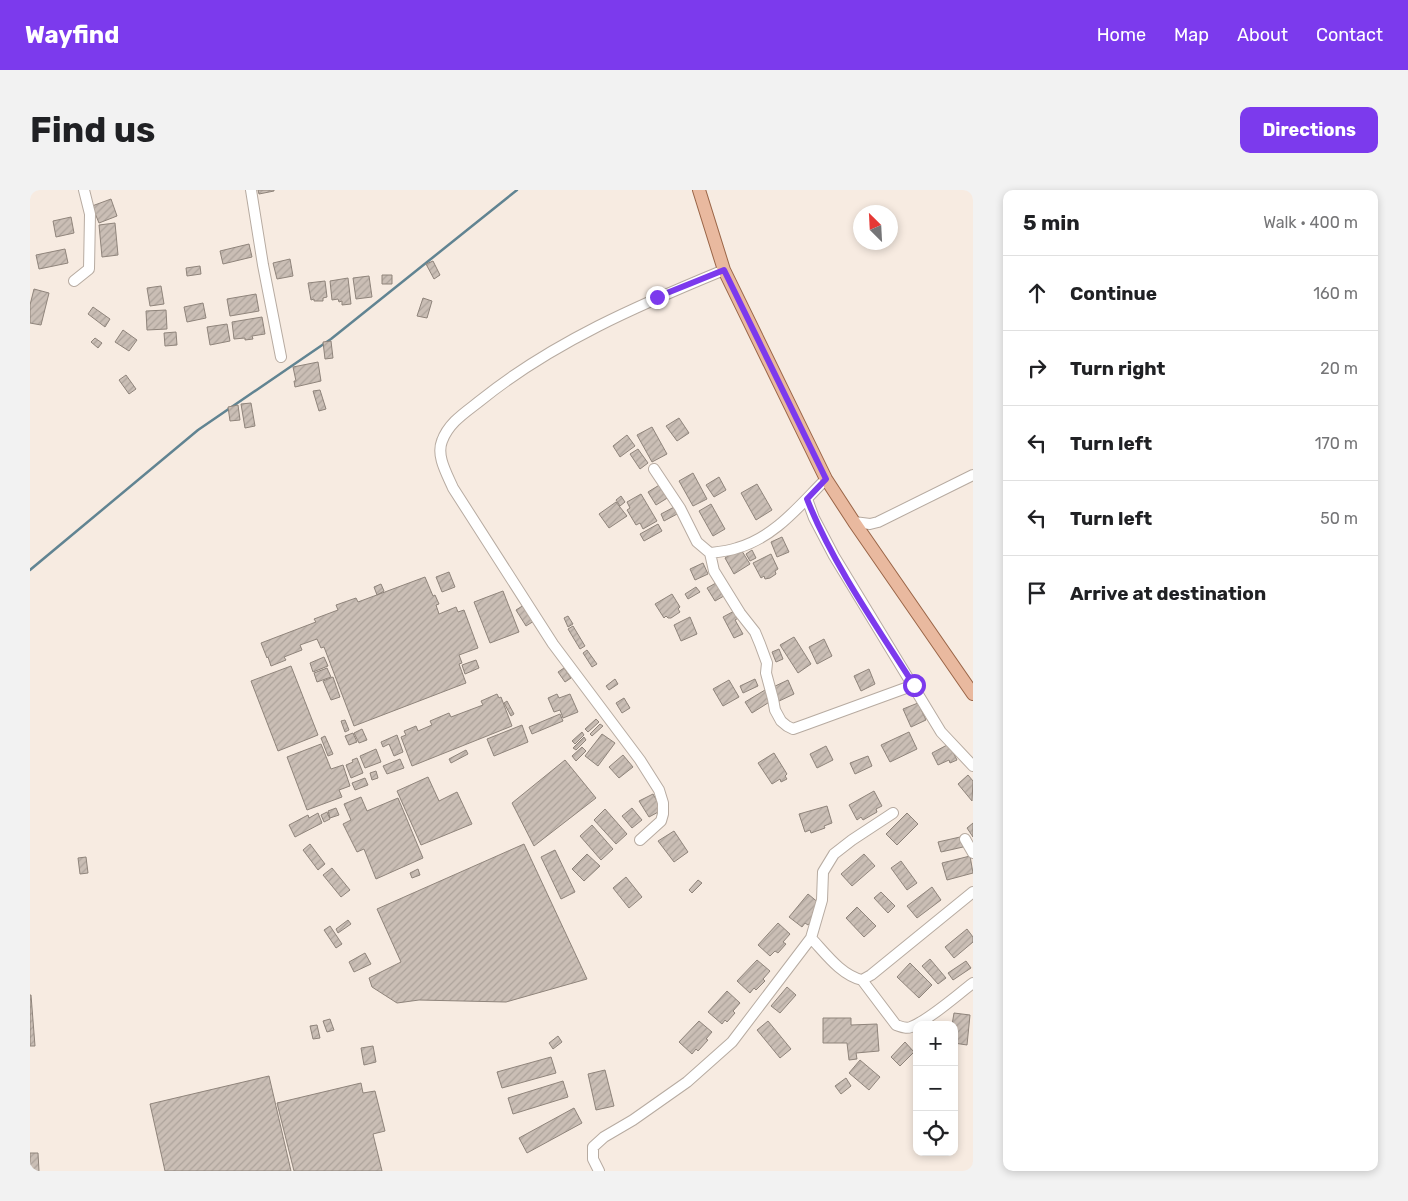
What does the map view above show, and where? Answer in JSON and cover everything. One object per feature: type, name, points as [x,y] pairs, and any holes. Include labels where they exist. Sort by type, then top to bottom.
[{"type":"main road","points":[[699,190],[724,270],[826,479],[973,694]]},
{"type":"street","points":[[74,281],[89,269],[90,214],[84,190]]},
{"type":"street","points":[[251,190],[281,357]]},
{"type":"street","points":[[640,840],[661,821],[663,803],[659,790],[640,760],[553,644],[453,488],[442,459],[441,442],[452,422],[507,379],[576,337],[657,297],[724,270]]},
{"type":"street","points":[[654,469],[680,508],[697,542],[710,553],[714,571],[740,613],[755,632],[767,663],[766,673],[774,699],[775,710],[781,721],[787,726],[793,729],[914,685]]},
{"type":"street","points":[[854,522],[870,524],[878,522],[973,475]]},
{"type":"street","points":[[710,553],[738,548],[764,537],[782,524],[826,479]]},
{"type":"street","points":[[807,499],[814,518],[834,556],[941,732],[973,766]]},
{"type":"street","points":[[599,1171],[593,1159],[593,1147],[604,1137],[633,1120],[686,1082],[732,1042],[811,938],[822,900],[823,872],[834,854],[893,813]]},
{"type":"street","points":[[965,839],[973,853]]},
{"type":"street","points":[[811,938],[842,970],[852,978],[862,980],[871,976],[973,892]]},
{"type":"street","points":[[862,980],[896,1025],[904,1028],[911,1027],[925,1018],[973,983]]},
{"type":"building","points":[[258,190],[274,190],[274,191],[259,194]]},
{"type":"building","points":[[111,199],[117,216],[99,223],[92,206]]},
{"type":"building","points":[[71,217],[74,233],[56,237],[53,221]]},
{"type":"building","points":[[115,223],[118,255],[102,257],[99,225]]},
{"type":"building","points":[[249,244],[252,257],[223,264],[220,251]]},
{"type":"building","points":[[65,249],[68,263],[39,269],[36,255]]},
{"type":"building","points":[[290,259],[293,276],[277,279],[273,263]]},
{"type":"building","points":[[433,261],[440,275],[434,279],[426,264]]},
{"type":"building","points":[[200,266],[201,274],[187,276],[186,268]]},
{"type":"building","points":[[382,275],[392,275],[392,284],[382,284]]},
{"type":"building","points":[[369,276],[372,297],[356,299],[353,278]]},
{"type":"building","points":[[348,278],[351,304],[342,305],[342,301],[339,302],[338,299],[332,300],[330,281]]},
{"type":"building","points":[[325,281],[327,297],[323,298],[323,301],[311,300],[308,283]]},
{"type":"building","points":[[161,286],[164,304],[150,306],[147,288]]},
{"type":"building","points":[[34,289],[49,293],[41,325],[30,323],[30,305]]},
{"type":"building","points":[[256,294],[259,311],[230,316],[227,299]]},
{"type":"building","points":[[423,298],[432,301],[427,318],[417,316]]},
{"type":"building","points":[[203,303],[206,318],[187,322],[184,307]]},
{"type":"building","points":[[93,307],[110,319],[105,327],[88,314]]},
{"type":"building","points":[[166,310],[167,329],[147,330],[146,311]]},
{"type":"building","points":[[262,317],[265,334],[252,336],[253,339],[234,339],[232,322]]},
{"type":"building","points":[[227,324],[230,341],[210,345],[207,327]]},
{"type":"building","points":[[123,330],[137,340],[129,351],[115,342]]},
{"type":"building","points":[[176,332],[177,345],[165,346],[164,333]]},
{"type":"building","points":[[95,338],[102,343],[98,348],[91,342]]},
{"type":"building","points":[[331,341],[333,358],[325,359],[323,342]]},
{"type":"building","points":[[318,362],[321,381],[295,387],[294,381],[296,381],[293,367]]},
{"type":"building","points":[[126,375],[136,389],[129,394],[119,380]]},
{"type":"building","points":[[320,390],[326,409],[319,411],[313,391]]},
{"type":"building","points":[[251,403],[255,426],[245,428],[241,404]]},
{"type":"building","points":[[238,405],[240,420],[230,421],[228,407]]},
{"type":"building","points":[[679,418],[689,433],[677,441],[666,426]]},
{"type":"building","points":[[652,427],[667,454],[652,462],[637,435]]},
{"type":"building","points":[[627,435],[635,446],[620,457],[613,446]]},
{"type":"building","points":[[638,449],[648,463],[640,469],[630,454]]},
{"type":"building","points":[[693,473],[707,499],[693,506],[679,481]]},
{"type":"building","points":[[719,477],[726,490],[714,497],[706,485]]},
{"type":"building","points":[[661,484],[669,497],[656,505],[648,492]]},
{"type":"building","points":[[757,484],[772,510],[756,520],[741,493]]},
{"type":"building","points":[[641,494],[657,521],[643,529],[640,523],[636,525],[627,510],[630,508],[627,502]]},
{"type":"building","points":[[621,496],[625,502],[620,506],[616,500]]},
{"type":"building","points":[[616,502],[627,516],[609,528],[599,514]]},
{"type":"building","points":[[711,504],[725,529],[713,536],[699,511]]},
{"type":"building","points":[[676,506],[679,513],[664,521],[661,514]]},
{"type":"building","points":[[658,524],[662,531],[644,541],[640,534]]},
{"type":"building","points":[[782,537],[789,552],[777,557],[771,542]]},
{"type":"building","points":[[740,548],[750,564],[734,574],[725,558]]},
{"type":"building","points":[[752,550],[756,558],[750,561],[746,554]]},
{"type":"building","points":[[771,554],[778,569],[775,571],[776,574],[770,578],[765,579],[764,576],[761,578],[753,563]]},
{"type":"building","points":[[703,563],[708,574],[695,580],[690,569]]},
{"type":"building","points":[[449,572],[455,587],[442,592],[436,577]]},
{"type":"building","points":[[425,577],[433,596],[435,595],[439,604],[436,605],[439,614],[456,607],[458,612],[464,610],[478,648],[459,655],[462,663],[459,664],[466,683],[354,726],[324,647],[321,648],[317,639],[300,645],[302,650],[284,657],[286,660],[271,666],[261,643],[316,622],[314,619],[338,610],[336,605],[356,598],[358,602]]},
{"type":"building","points":[[723,579],[731,592],[715,601],[707,588]]},
{"type":"building","points":[[381,584],[384,591],[377,595],[374,587]]},
{"type":"building","points":[[696,587],[700,592],[688,599],[685,594]]},
{"type":"building","points":[[503,591],[519,632],[490,643],[474,602]]},
{"type":"building","points":[[672,594],[680,607],[678,609],[680,612],[671,618],[666,616],[664,618],[655,604]]},
{"type":"building","points":[[524,605],[534,621],[526,626],[516,610]]},
{"type":"building","points":[[738,609],[742,616],[735,620],[743,634],[734,638],[723,617]]},
{"type":"building","points":[[568,616],[573,624],[568,627],[564,618]]},
{"type":"building","points":[[690,617],[697,634],[681,641],[674,625]]},
{"type":"building","points":[[573,626],[585,646],[580,649],[568,629]]},
{"type":"building","points":[[794,637],[811,664],[798,673],[780,645]]},
{"type":"building","points":[[824,639],[832,656],[817,664],[809,647]]},
{"type":"building","points":[[779,649],[783,659],[776,662],[772,652]]},
{"type":"building","points":[[587,650],[597,664],[592,667],[583,653]]},
{"type":"building","points":[[324,657],[328,666],[313,672],[310,663]]},
{"type":"building","points":[[476,660],[479,668],[465,674],[462,665]]},
{"type":"building","points":[[291,666],[318,735],[278,751],[251,681]]},
{"type":"building","points":[[327,668],[331,677],[317,682],[314,673]]},
{"type":"building","points":[[564,668],[571,678],[565,682],[558,672]]},
{"type":"building","points":[[869,669],[875,684],[861,691],[854,676]]},
{"type":"building","points":[[333,677],[340,697],[331,700],[323,681]]},
{"type":"building","points":[[615,679],[618,684],[609,690],[606,686]]},
{"type":"building","points":[[755,679],[758,686],[743,693],[740,686]]},
{"type":"building","points":[[729,680],[739,697],[723,706],[713,689]]},
{"type":"building","points":[[788,680],[794,694],[777,702],[771,688]]},
{"type":"building","points":[[765,690],[771,701],[752,713],[745,702]]},
{"type":"building","points":[[497,694],[499,698],[501,697],[512,726],[412,766],[401,737],[406,735],[404,731],[416,726],[418,731],[432,725],[430,721],[449,713],[451,717],[483,705],[481,701]]},
{"type":"building","points":[[557,694],[559,698],[570,694],[578,712],[563,718],[560,710],[554,712],[548,698]]},
{"type":"building","points":[[624,698],[630,708],[622,713],[616,703]]},
{"type":"building","points":[[507,701],[514,714],[511,716],[504,703]]},
{"type":"building","points":[[918,703],[926,720],[911,727],[903,709]]},
{"type":"building","points":[[560,714],[563,721],[532,734],[529,727]]},
{"type":"building","points":[[596,719],[599,722],[588,732],[585,729]]},
{"type":"building","points":[[345,720],[349,730],[345,732],[341,721]]},
{"type":"building","points":[[600,724],[603,726],[592,736],[590,734]]},
{"type":"building","points":[[522,725],[528,742],[494,756],[487,739]]},
{"type":"building","points":[[362,729],[367,740],[359,743],[354,733]]},
{"type":"building","points":[[582,732],[584,735],[575,744],[572,741]]},
{"type":"building","points":[[909,732],[917,749],[890,762],[881,745]]},
{"type":"building","points":[[353,733],[357,742],[349,745],[345,736]]},
{"type":"building","points":[[602,734],[615,743],[598,766],[585,756]]},
{"type":"building","points":[[397,735],[403,752],[394,756],[389,744],[383,747],[381,742]]},
{"type":"building","points":[[325,736],[333,754],[328,756],[321,738]]},
{"type":"building","points":[[584,737],[586,740],[576,750],[573,748]]},
{"type":"building","points":[[321,744],[331,769],[343,765],[350,786],[339,790],[342,797],[307,810],[287,757]]},
{"type":"building","points":[[949,744],[957,760],[950,763],[949,760],[938,765],[932,753]]},
{"type":"building","points":[[826,746],[833,760],[817,768],[810,754]]},
{"type":"building","points":[[582,747],[586,751],[576,761],[572,756]]},
{"type":"building","points":[[376,749],[381,762],[365,768],[360,756]]},
{"type":"building","points":[[466,750],[468,754],[451,763],[449,759]]},
{"type":"building","points":[[774,753],[787,774],[785,776],[787,779],[781,782],[780,779],[772,784],[758,763]]},
{"type":"building","points":[[623,755],[633,767],[619,778],[609,767]]},
{"type":"building","points":[[868,756],[872,766],[855,774],[850,763]]},
{"type":"building","points":[[357,758],[363,773],[351,778],[346,765]]},
{"type":"building","points":[[400,759],[404,768],[387,774],[383,766]]},
{"type":"building","points":[[565,760],[596,798],[534,846],[512,803]]},
{"type":"building","points":[[376,771],[378,778],[372,780],[370,773]]},
{"type":"building","points":[[968,775],[973,781],[972,801],[958,784]]},
{"type":"building","points":[[428,777],[439,801],[457,792],[472,824],[421,845],[397,791]]},
{"type":"building","points":[[365,778],[368,785],[355,790],[352,783]]},
{"type":"building","points":[[874,791],[882,806],[876,809],[877,812],[863,820],[861,817],[857,820],[849,805]]},
{"type":"building","points":[[653,794],[662,810],[649,817],[639,801]]},
{"type":"building","points":[[361,797],[367,811],[398,798],[423,858],[376,879],[364,849],[357,852],[343,824],[351,820],[344,804]]},
{"type":"building","points":[[827,806],[832,823],[824,826],[825,828],[811,833],[810,830],[805,832],[799,814]]},
{"type":"building","points":[[336,808],[339,815],[330,818],[328,811]]},
{"type":"building","points":[[632,808],[642,820],[632,828],[622,816]]},
{"type":"building","points":[[605,809],[627,834],[616,844],[594,820]]},
{"type":"building","points":[[327,812],[330,819],[324,822],[321,815]]},
{"type":"building","points":[[318,813],[322,823],[295,837],[289,825],[308,815],[309,818]]},
{"type":"building","points":[[907,813],[918,824],[897,845],[886,834]]},
{"type":"building","points":[[973,823],[973,837],[967,828]]},
{"type":"building","points":[[592,825],[613,849],[601,860],[580,836]]},
{"type":"building","points":[[674,831],[688,852],[674,862],[658,841]]},
{"type":"building","points":[[960,837],[963,847],[941,852],[938,842]]},
{"type":"building","points":[[310,844],[325,864],[318,870],[303,850]]},
{"type":"building","points":[[524,844],[587,979],[506,1002],[419,1000],[397,1003],[372,987],[369,978],[401,962],[377,909]]},
{"type":"building","points":[[555,850],[575,892],[561,899],[541,857]]},
{"type":"building","points":[[587,854],[600,866],[584,881],[572,869]]},
{"type":"building","points":[[864,854],[875,866],[852,886],[841,874]]},
{"type":"building","points":[[970,856],[973,873],[947,880],[942,863]]},
{"type":"building","points":[[86,857],[88,873],[80,874],[78,858]]},
{"type":"building","points":[[901,861],[917,883],[907,890],[891,868]]},
{"type":"building","points":[[332,868],[350,890],[341,897],[323,875]]},
{"type":"building","points":[[418,869],[420,875],[412,878],[410,873]]},
{"type":"building","points":[[626,877],[642,897],[629,908],[613,888]]},
{"type":"building","points":[[698,880],[702,883],[692,893],[689,890]]},
{"type":"building","points":[[932,887],[941,900],[917,918],[907,906]]},
{"type":"building","points":[[881,892],[895,906],[888,913],[874,898]]},
{"type":"building","points":[[808,894],[820,904],[812,913],[816,916],[808,925],[805,923],[802,927],[789,917]]},
{"type":"building","points":[[857,907],[876,926],[864,937],[846,918]]},
{"type":"building","points":[[348,920],[351,924],[338,933],[336,929]]},
{"type":"building","points":[[778,923],[790,934],[783,942],[786,944],[778,953],[775,951],[770,956],[758,945]]},
{"type":"building","points":[[330,926],[342,944],[336,948],[324,930]]},
{"type":"building","points":[[967,929],[973,937],[973,942],[954,958],[945,947]]},
{"type":"building","points":[[365,953],[371,964],[354,972],[349,962]]},
{"type":"building","points":[[930,959],[946,978],[938,984],[922,966]]},
{"type":"building","points":[[757,960],[770,971],[763,979],[765,981],[750,993],[737,981]]},
{"type":"building","points":[[966,961],[971,968],[953,980],[948,973]]},
{"type":"building","points":[[910,963],[932,985],[919,998],[897,977]]},
{"type":"building","points":[[787,987],[796,995],[780,1013],[771,1006]]},
{"type":"building","points":[[727,991],[740,1003],[733,1011],[735,1013],[727,1022],[725,1020],[722,1024],[708,1012]]},
{"type":"building","points":[[31,995],[35,1046],[30,1046]]},
{"type":"building","points":[[954,1013],[970,1015],[967,1045],[958,1044],[958,1021],[953,1021]]},
{"type":"building","points":[[823,1018],[851,1018],[851,1025],[877,1024],[879,1051],[856,1053],[857,1059],[849,1060],[847,1043],[823,1043]]},
{"type":"building","points":[[330,1019],[334,1030],[327,1032],[323,1021]]},
{"type":"building","points":[[699,1021],[712,1032],[706,1039],[708,1040],[698,1051],[696,1049],[692,1054],[679,1042]]},
{"type":"building","points":[[768,1021],[791,1049],[780,1058],[757,1030]]},
{"type":"building","points":[[317,1025],[320,1038],[313,1039],[310,1026]]},
{"type":"building","points":[[558,1036],[562,1042],[553,1049],[549,1043]]},
{"type":"building","points":[[905,1042],[913,1051],[900,1066],[891,1057]]},
{"type":"building","points":[[373,1046],[376,1062],[364,1065],[361,1048]]},
{"type":"building","points":[[551,1057],[556,1073],[502,1088],[497,1072]]},
{"type":"building","points":[[860,1060],[880,1077],[869,1090],[849,1073]]},
{"type":"building","points":[[605,1070],[614,1106],[596,1110],[588,1074]]},
{"type":"building","points":[[269,1076],[291,1171],[165,1171],[150,1104]]},
{"type":"building","points":[[846,1078],[851,1086],[841,1094],[835,1086]]},
{"type":"building","points":[[563,1081],[568,1097],[513,1114],[508,1098]]},
{"type":"building","points":[[361,1083],[363,1093],[375,1091],[385,1131],[373,1134],[382,1171],[294,1171],[277,1103]]},
{"type":"building","points":[[574,1108],[582,1123],[527,1153],[519,1138]]},
{"type":"building","points":[[30,1153],[38,1153],[39,1171],[30,1171]]},
{"type":"waterway","points":[[30,570],[198,430],[331,339],[517,190]]},
{"type":"route","points":[[657,297],[724,270],[826,479],[807,499],[814,518],[834,556],[914,685]]}]
